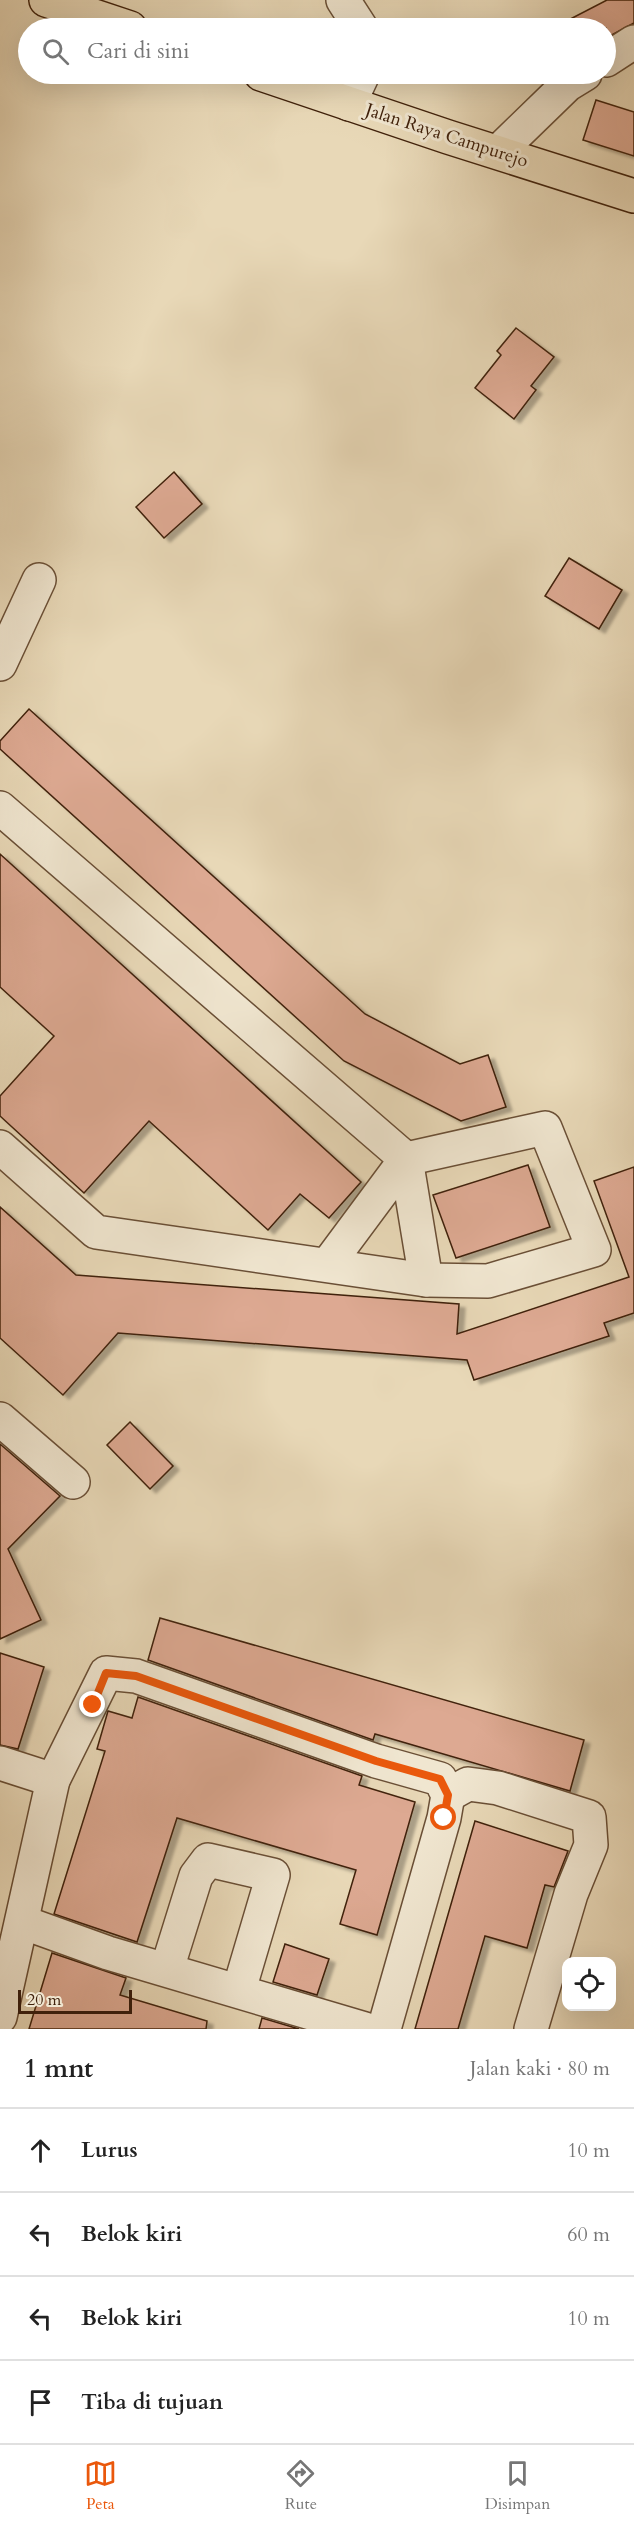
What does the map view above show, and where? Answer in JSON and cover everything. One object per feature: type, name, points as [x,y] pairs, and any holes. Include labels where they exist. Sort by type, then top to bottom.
[{"type":"main road","points":[[46,0],[94,7],[113,18]]},
{"type":"main road","name":"Jalan Raya Campurejo","points":[[290,84],[634,196]]},
{"type":"street","points":[[343,0],[355,18]]},
{"type":"street","points":[[616,54],[634,42]]},
{"type":"street","points":[[349,104],[358,84]]},
{"type":"street","points":[[498,152],[569,84]]},
{"type":"street","points":[[0,664],[39,580]]},
{"type":"street","points":[[0,808],[406,1159],[426,1280]]},
{"type":"street","points":[[0,1147],[96,1232],[426,1280],[488,1281],[594,1250],[545,1128],[406,1159],[328,1264]]},
{"type":"street","points":[[3,1427],[73,1482]]},
{"type":"street","points":[[0,2017],[53,1780],[106,1673],[136,1676],[376,1761],[440,1779],[448,1795],[444,1818],[384,2029]]},
{"type":"street","points":[[0,1763],[53,1780]]},
{"type":"street","points":[[448,1795],[468,1784],[498,1788],[589,1816],[591,1845],[571,1894],[531,2029]]},
{"type":"street","points":[[167,1970],[196,1876],[208,1860],[273,1875],[238,1990]]},
{"type":"street","points":[[22,1922],[108,1953],[365,2029]]},
{"type":"building","points":[[607,0],[634,0],[634,23],[616,33],[616,18],[572,18]]},
{"type":"building","points":[[596,100],[634,112],[634,156],[583,140]]},
{"type":"building","points":[[516,328],[554,357],[531,386],[536,390],[514,419],[475,388],[501,355],[497,351]]},
{"type":"building","points":[[174,472],[202,504],[164,538],[136,507]]},
{"type":"building","points":[[569,558],[622,590],[599,629],[545,596]]},
{"type":"building","points":[[29,709],[365,1014],[460,1064],[488,1055],[506,1107],[461,1121],[344,1061],[0,749],[0,741]]},
{"type":"building","points":[[0,854],[361,1182],[329,1218],[300,1194],[268,1230],[149,1121],[84,1193],[0,1116],[0,1096],[54,1036],[0,987]]},
{"type":"building","points":[[528,1165],[550,1227],[456,1258],[433,1195]]},
{"type":"building","points":[[634,1167],[634,1313],[604,1323],[609,1336],[474,1380],[467,1360],[118,1333],[63,1395],[0,1338],[0,1207],[76,1275],[459,1304],[457,1334],[629,1277],[594,1181]]},
{"type":"building","points":[[130,1422],[173,1466],[150,1489],[107,1445]]},
{"type":"building","points":[[0,1444],[60,1496],[8,1549],[41,1620],[0,1639]]},
{"type":"building","points":[[160,1618],[584,1740],[570,1791],[375,1734],[373,1740],[148,1660]]},
{"type":"building","points":[[0,1653],[44,1667],[18,1749],[0,1745]]},
{"type":"building","points":[[138,1697],[362,1776],[359,1785],[415,1802],[377,1935],[340,1924],[356,1870],[177,1818],[137,1942],[54,1914],[105,1751],[97,1749],[108,1711],[132,1718]]},
{"type":"building","points":[[475,1821],[568,1851],[554,1887],[545,1885],[527,1948],[485,1936],[458,2029],[415,2029]]},
{"type":"building","points":[[285,1944],[329,1959],[317,1995],[273,1982]]},
{"type":"building","points":[[52,1953],[126,1978],[120,1995],[207,2021],[206,2029],[29,2029]]},
{"type":"building","points":[[262,2018],[299,2029],[259,2029]]},
{"type":"route","points":[[93,1705],[106,1673],[136,1676],[376,1761],[440,1779],[448,1795],[444,1818]]}]
